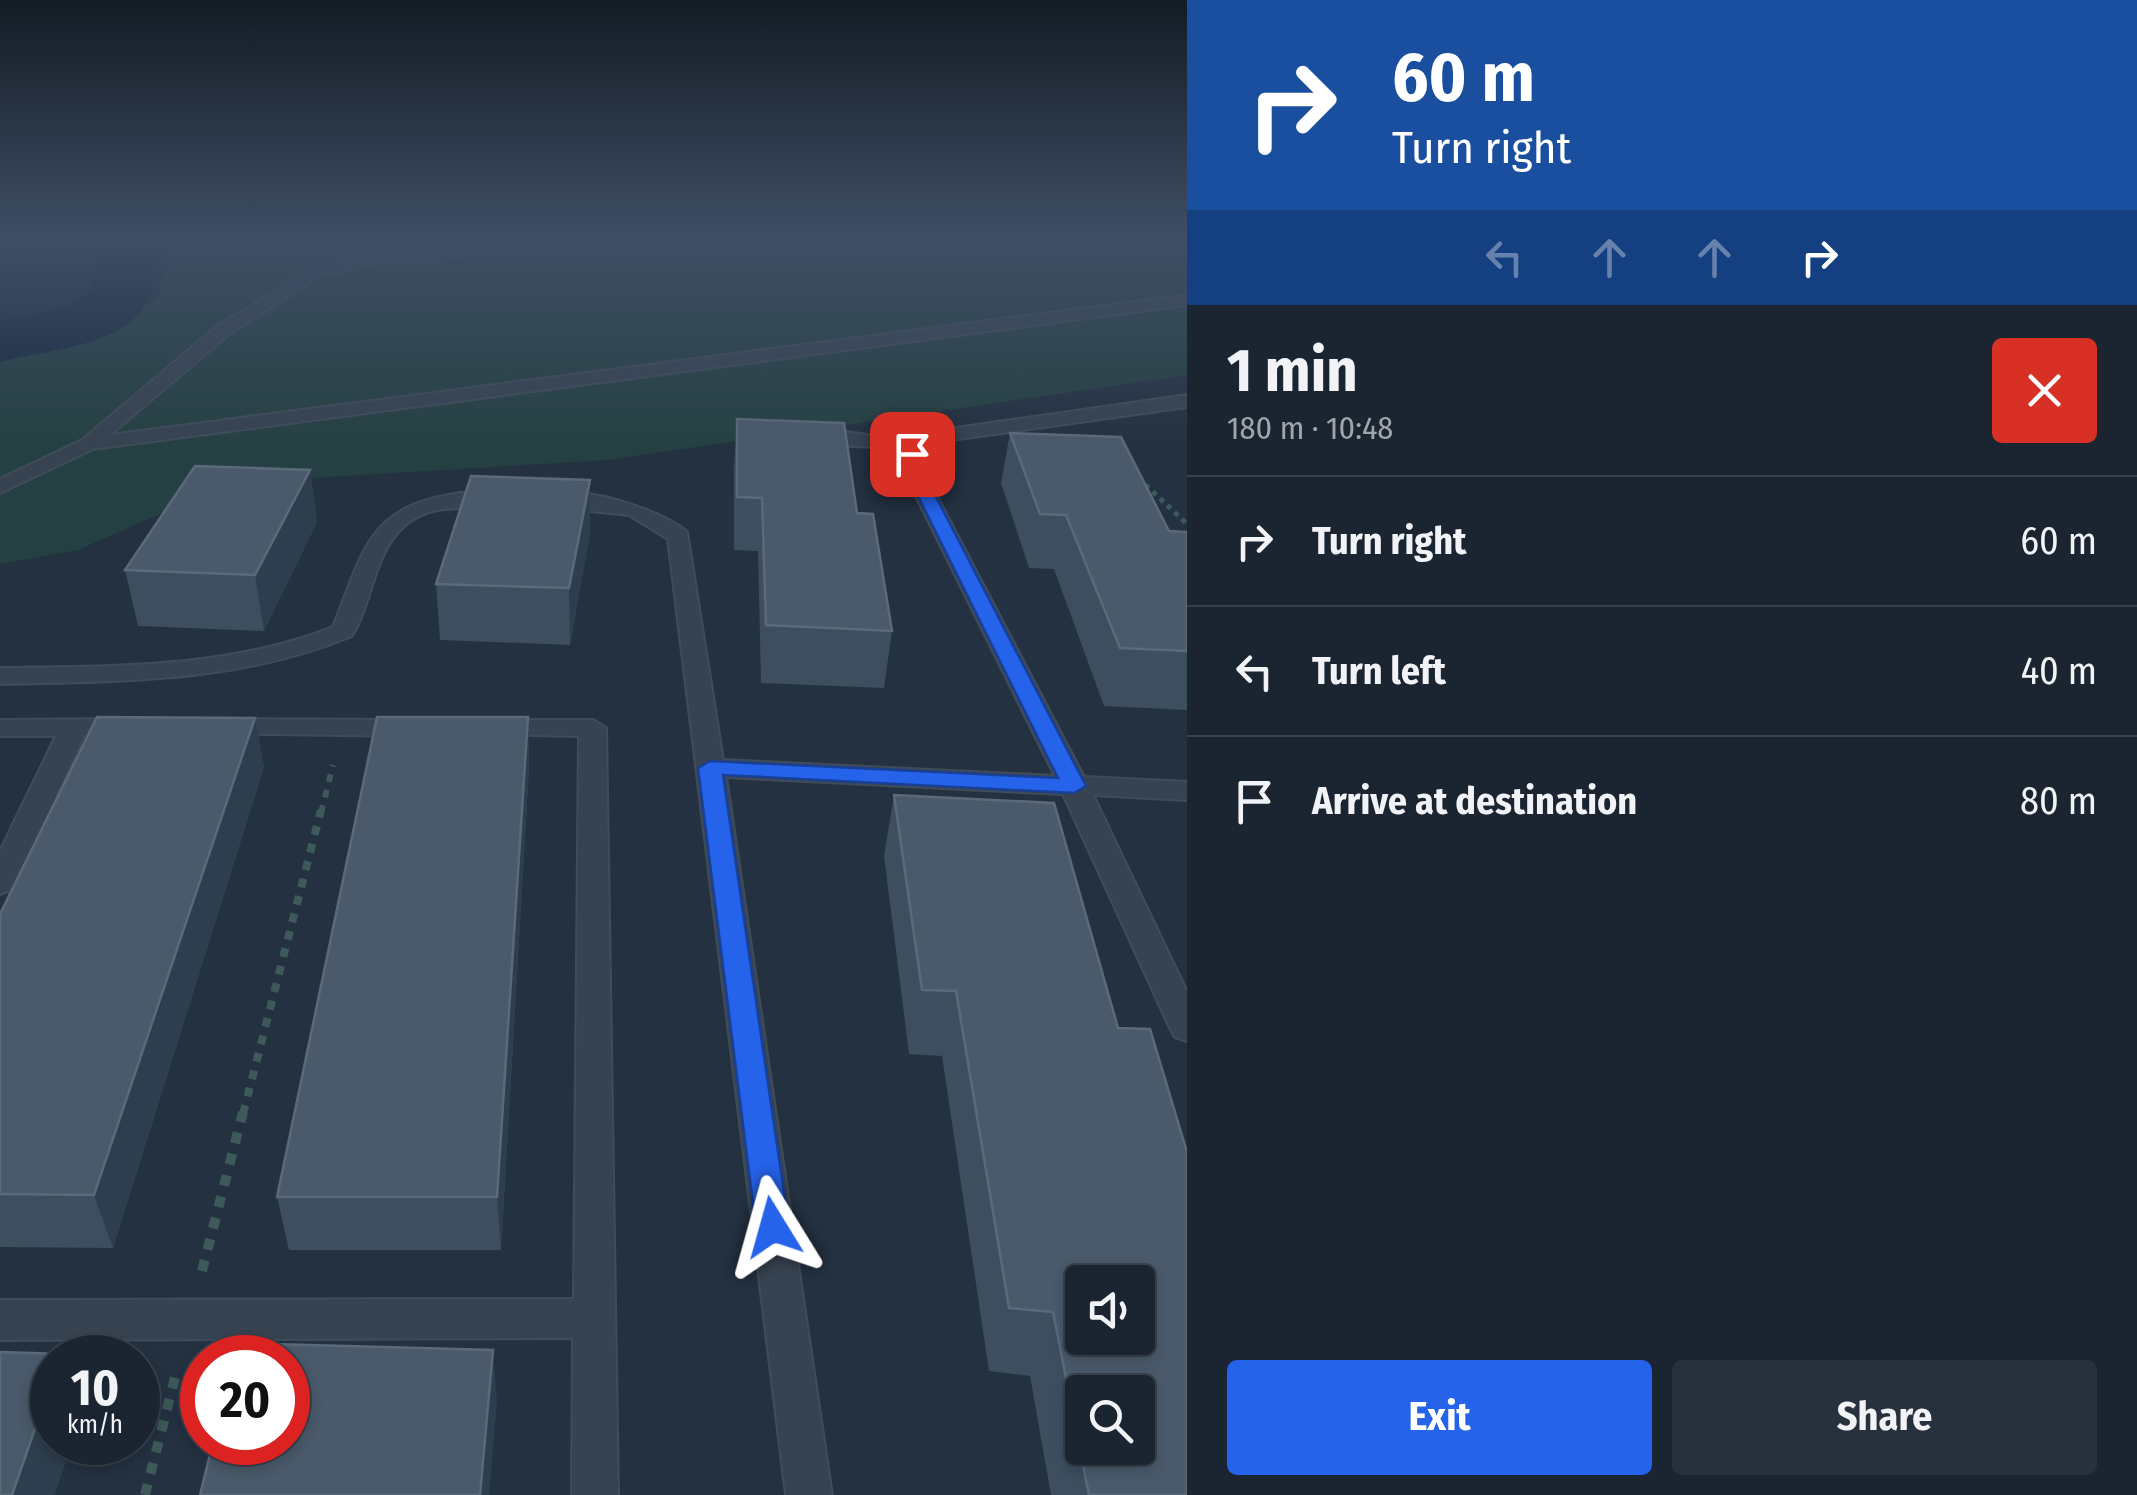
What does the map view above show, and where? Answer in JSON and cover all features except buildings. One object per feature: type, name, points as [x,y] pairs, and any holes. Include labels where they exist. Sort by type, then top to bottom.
[{"type":"lane","points":[[0,487],[88,444],[222,331],[259,308]]},
{"type":"lane","points":[[88,444],[1128,308]]},
{"type":"lane","points":[[1187,400],[949,435],[926,442],[912,454],[912,468],[1074,786],[1187,1028]]},
{"type":"lane","points":[[799,438],[868,439],[912,454]]},
{"type":"lane","points":[[0,676],[217,666],[273,658],[342,631],[386,524],[417,506],[452,498],[612,504],[645,511],[666,523],[679,537],[809,1495]]},
{"type":"lane","points":[[0,728],[594,728],[595,1495]]},
{"type":"lane","points":[[0,883],[74,728]]},
{"type":"lane","points":[[710,768],[1187,792]]},
{"type":"lane","points":[[0,1320],[592,1318]]},
{"type":"path","points":[[1128,472],[1158,493],[1187,524]]},
{"type":"path","points":[[145,1495],[343,728]]},
{"type":"green space","points":[[142,308],[1187,308],[1187,375],[608,460],[230,483],[78,550],[0,564],[0,362],[89,340]]},
{"type":"waterway","points":[[0,341],[82,324],[110,308]]},
{"type":"route","points":[[773,1227],[710,768],[1074,786],[912,468],[912,454]]}]
